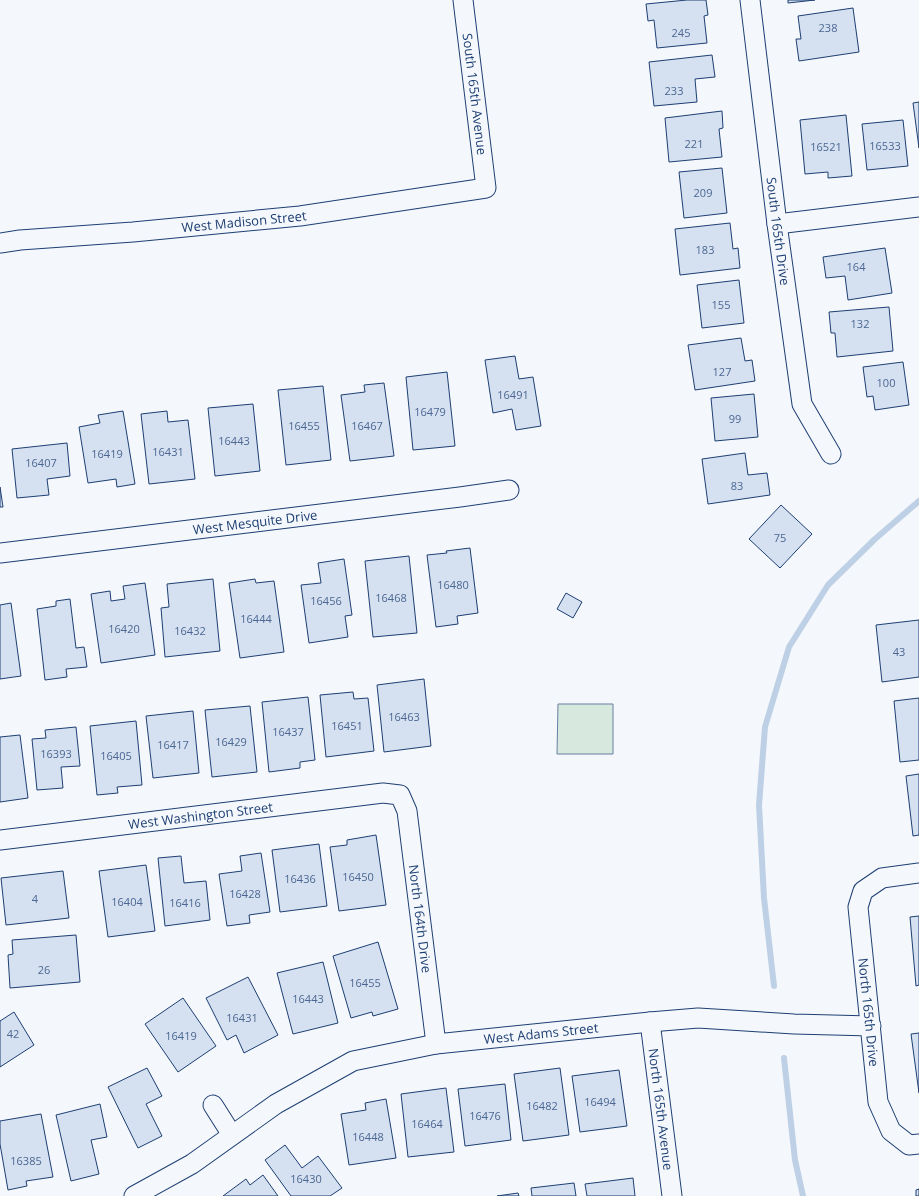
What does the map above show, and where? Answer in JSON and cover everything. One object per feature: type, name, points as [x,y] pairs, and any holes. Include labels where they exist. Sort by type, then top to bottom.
[{"type":"street","name":"South 165th Avenue","points":[[463,0],[486,188]]},
{"type":"street","name":"South 165th Drive","points":[[750,0],[777,224],[802,404],[831,454]]},
{"type":"street","name":"West Madison Street","points":[[0,243],[300,216],[486,188]]},
{"type":"street","points":[[777,224],[919,207]]},
{"type":"street","name":"West Mesquite Drive","points":[[0,553],[510,490]]},
{"type":"street","name":"West Washington Street","points":[[0,840],[383,793],[400,795]]},
{"type":"street","name":"North 164th Drive","points":[[400,795],[407,811],[436,1044]]},
{"type":"street","name":"North 165th Drive","points":[[919,873],[882,878],[863,891],[858,907],[878,1102],[891,1131],[909,1145],[919,1144]]},
{"type":"street","name":"West Adams Street","points":[[134,1196],[192,1164],[276,1104],[353,1061],[436,1044],[698,1018],[794,1024],[871,1026]]},
{"type":"street","name":"North 165th Avenue","points":[[650,1022],[672,1196]]},
{"type":"street","points":[[213,1105],[232,1135]]},
{"type":"shaded area","points":[[558,704],[613,704],[613,754],[557,754]]},
{"type":"building","points":[[687,0],[706,0],[708,15],[704,16],[707,43],[657,48],[654,20],[648,21],[646,4]]},
{"type":"building","points":[[788,0],[815,0],[788,3]]},
{"type":"building","points":[[853,8],[859,52],[799,61],[796,39],[801,39],[798,16]]},
{"type":"building","points":[[712,55],[715,77],[695,79],[697,102],[654,106],[649,62]]},
{"type":"building","points":[[919,102],[919,148],[913,103]]},
{"type":"building","points":[[722,111],[723,128],[719,129],[722,157],[669,162],[665,118]]},
{"type":"building","points":[[846,115],[852,176],[828,178],[828,172],[805,174],[800,120]]},
{"type":"building","points":[[903,120],[908,166],[867,170],[862,124]]},
{"type":"building","points":[[722,168],[727,213],[684,218],[679,172]]},
{"type":"building","points":[[730,223],[733,249],[738,248],[740,268],[680,275],[675,229]]},
{"type":"building","points":[[885,248],[892,293],[848,300],[845,276],[826,278],[823,257]]},
{"type":"building","points":[[739,280],[744,323],[702,328],[697,285]]},
{"type":"building","points":[[889,307],[893,351],[837,357],[835,333],[831,333],[829,312]]},
{"type":"building","points":[[741,338],[745,361],[752,360],[755,381],[695,390],[688,345]]},
{"type":"building","points":[[515,356],[519,379],[533,377],[541,426],[516,430],[512,409],[493,413],[485,360]]},
{"type":"building","points":[[903,362],[909,405],[875,410],[873,396],[867,397],[863,367]]},
{"type":"building","points":[[447,372],[455,446],[413,450],[406,377]]},
{"type":"building","points":[[384,383],[394,456],[350,461],[341,395],[365,392],[364,385]]},
{"type":"building","points":[[323,386],[331,460],[286,465],[278,390]]},
{"type":"building","points":[[754,394],[758,437],[715,441],[711,398]]},
{"type":"building","points":[[253,404],[260,471],[215,476],[208,408]]},
{"type":"building","points":[[123,411],[135,484],[117,487],[116,479],[88,483],[79,427],[100,423],[98,415]]},
{"type":"building","points":[[167,411],[168,422],[188,420],[195,479],[149,484],[141,414]]},
{"type":"building","points":[[67,443],[70,476],[47,479],[49,495],[17,498],[12,449]]},
{"type":"building","points":[[745,453],[748,475],[767,473],[770,495],[708,504],[702,459]]},
{"type":"building","points":[[0,487],[3,507],[0,507]]},
{"type":"building","points":[[781,505],[812,534],[780,568],[749,539]]},
{"type":"building","points":[[470,548],[478,613],[457,616],[458,624],[436,627],[427,555],[447,553],[446,551]]},
{"type":"building","points":[[409,556],[417,633],[373,637],[365,561]]},
{"type":"building","points":[[344,559],[352,615],[345,616],[348,637],[309,643],[301,585],[321,583],[318,563]]},
{"type":"building","points":[[213,579],[220,651],[165,657],[161,608],[169,607],[167,584]]},
{"type":"building","points":[[255,579],[256,583],[274,581],[284,652],[240,658],[229,583]]},
{"type":"building","points":[[145,583],[155,655],[101,663],[91,594],[110,591],[111,601],[125,599],[123,586]]},
{"type":"building","points":[[566,593],[582,602],[573,618],[557,609]]},
{"type":"building","points":[[70,599],[76,648],[84,647],[87,667],[66,669],[67,677],[45,680],[37,609],[56,606],[56,601]]},
{"type":"building","points":[[11,603],[21,676],[0,679],[0,605]]},
{"type":"building","points":[[919,620],[919,677],[882,682],[876,625]]},
{"type":"building","points":[[424,679],[431,746],[384,752],[377,685]]},
{"type":"building","points":[[353,692],[354,699],[368,698],[374,751],[326,757],[320,695]]},
{"type":"building","points":[[308,697],[315,760],[300,762],[300,768],[269,772],[262,702]]},
{"type":"building","points":[[919,698],[919,760],[900,762],[894,701]]},
{"type":"building","points":[[250,706],[257,772],[212,777],[205,710]]},
{"type":"building","points":[[193,711],[199,773],[153,778],[146,716]]},
{"type":"building","points":[[136,721],[142,785],[117,787],[118,793],[97,795],[90,726]]},
{"type":"building","points":[[76,727],[80,766],[61,767],[63,788],[37,790],[32,739],[46,738],[45,730]]},
{"type":"building","points":[[20,735],[28,798],[0,802],[0,737]]},
{"type":"building","points":[[919,774],[919,835],[913,836],[906,776]]},
{"type":"building","points":[[376,835],[386,905],[339,911],[330,847],[347,845],[347,840]]},
{"type":"building","points":[[319,844],[327,906],[280,912],[272,850]]},
{"type":"building","points":[[261,853],[270,912],[249,915],[250,923],[227,926],[219,874],[242,871],[240,856]]},
{"type":"building","points":[[181,856],[184,883],[206,881],[210,920],[165,926],[158,858]]},
{"type":"building","points":[[146,865],[155,931],[108,937],[99,871]]},
{"type":"building","points":[[63,871],[69,918],[6,925],[1,878]]},
{"type":"building","points":[[919,916],[919,985],[916,986],[910,917]]},
{"type":"building","points":[[76,935],[80,982],[10,988],[8,955],[13,954],[12,940]]},
{"type":"building","points":[[378,942],[398,1009],[373,1016],[372,1012],[351,1018],[333,956]]},
{"type":"building","points":[[323,962],[338,1023],[293,1034],[277,973]]},
{"type":"building","points":[[248,977],[278,1035],[244,1053],[236,1035],[227,1040],[206,998]]},
{"type":"building","points":[[183,998],[216,1046],[178,1072],[145,1024]]},
{"type":"building","points":[[14,1012],[34,1045],[0,1067],[0,1021]]},
{"type":"building","points":[[919,1033],[919,1093],[911,1034]]},
{"type":"building","points":[[147,1068],[162,1096],[146,1104],[162,1136],[138,1148],[108,1087]]},
{"type":"building","points":[[560,1068],[569,1135],[523,1141],[514,1074]]},
{"type":"building","points":[[619,1070],[627,1126],[580,1132],[572,1076]]},
{"type":"building","points":[[505,1084],[511,1140],[465,1146],[458,1089]]},
{"type":"building","points":[[446,1088],[454,1152],[408,1157],[401,1094]]},
{"type":"building","points":[[386,1099],[396,1158],[349,1165],[341,1114],[366,1110],[365,1103]]},
{"type":"building","points":[[100,1104],[107,1137],[91,1140],[99,1174],[71,1181],[56,1115]]},
{"type":"building","points":[[41,1114],[53,1177],[26,1181],[27,1186],[8,1190],[0,1144],[0,1121]]},
{"type":"building","points":[[285,1145],[302,1168],[318,1156],[342,1188],[330,1196],[291,1196],[265,1160]]},
{"type":"building","points":[[263,1175],[278,1196],[223,1196],[246,1179],[250,1185]]},
{"type":"building","points":[[633,1178],[635,1196],[587,1196],[585,1184]]},
{"type":"building","points":[[574,1183],[576,1196],[532,1196],[531,1188]]},
{"type":"building","points":[[919,1189],[919,1196],[916,1196],[916,1190]]},
{"type":"building","points":[[518,1193],[519,1196],[497,1196]]},
{"type":"waterway","points":[[774,986],[764,898],[759,805],[765,727],[789,647],[828,585],[875,539],[919,501]]},
{"type":"waterway","points":[[784,1058],[795,1160],[803,1196]]}]
